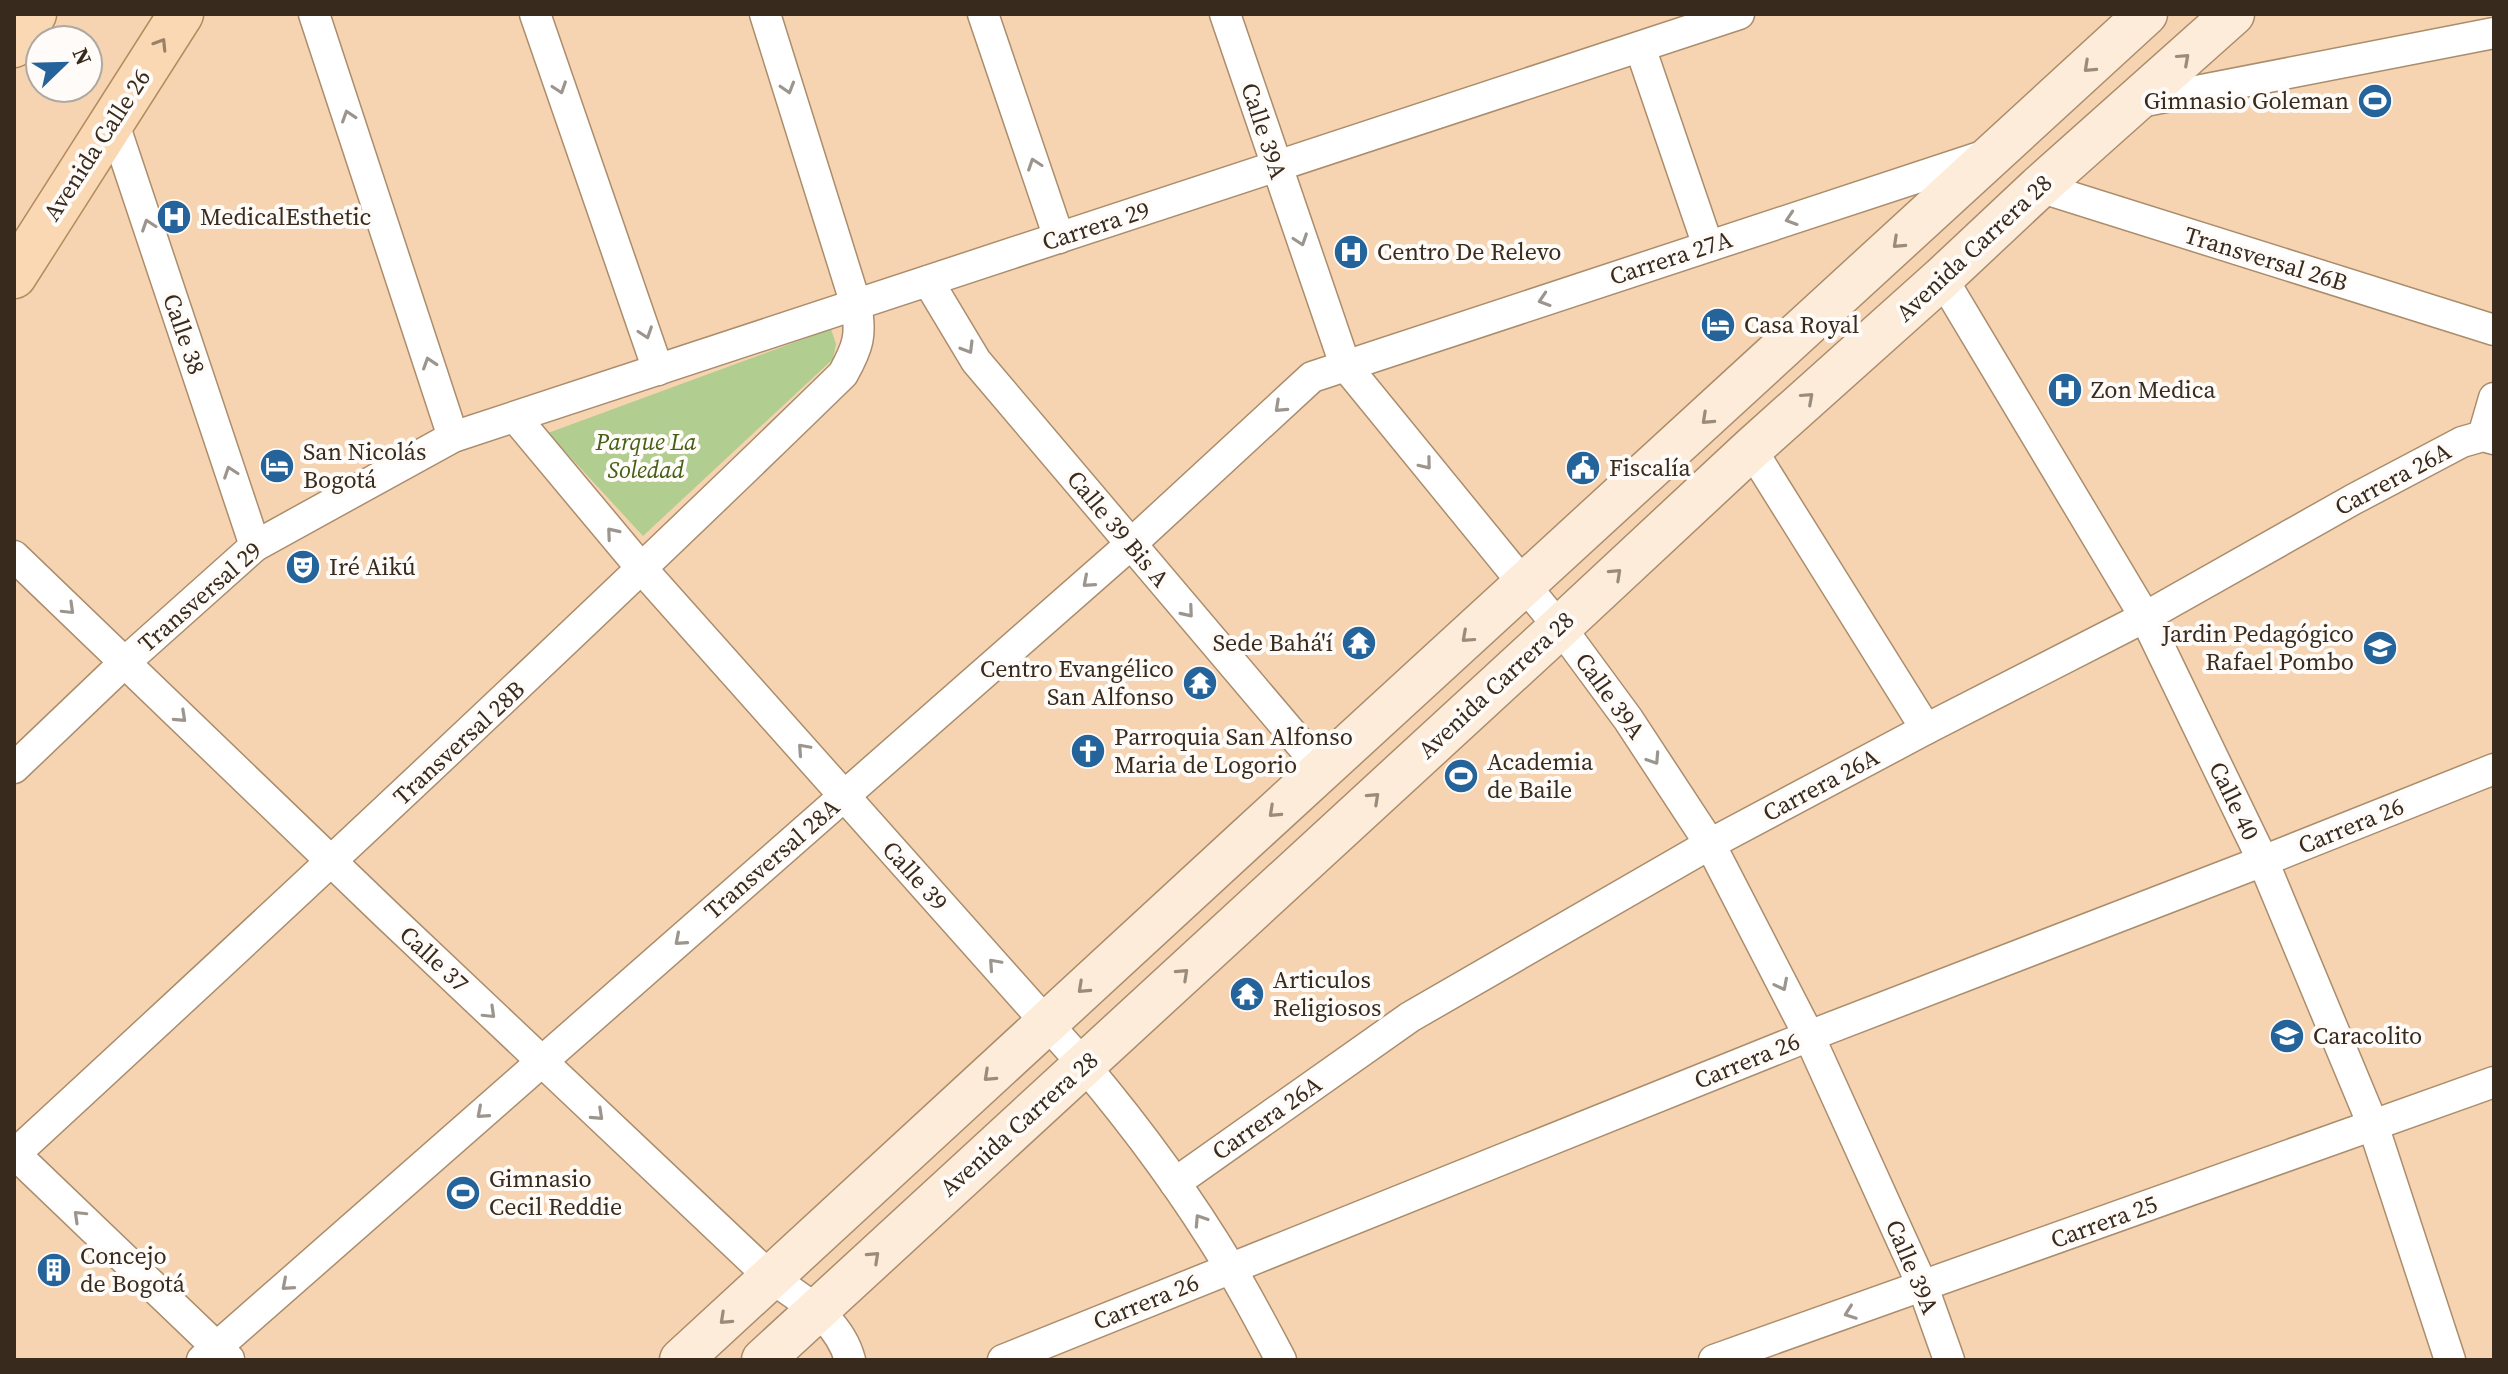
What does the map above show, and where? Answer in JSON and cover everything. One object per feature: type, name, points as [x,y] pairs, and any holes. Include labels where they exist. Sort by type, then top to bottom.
[{"type":"main road","points":[[14,45],[34,14]]},
{"type":"main road","name":"Avenida Calle 26","points":[[14,276],[181,14]]},
{"type":"main road","points":[[681,1360],[1321,768],[1525,586],[2146,14]]},
{"type":"main road","name":"Avenida Carrera 28","points":[[763,1360],[1751,449],[2233,14]]},
{"type":"street","points":[[314,14],[453,437]]},
{"type":"street","points":[[535,14],[658,370]]},
{"type":"street","points":[[765,14],[856,305]]},
{"type":"street","points":[[983,14],[1059,238]]},
{"type":"street","name":"Calle 39A","points":[[1225,14],[1345,365],[1560,627],[1628,719],[1710,844],[1809,1036],[1923,1287],[1949,1360]]},
{"type":"street","name":"Carrera 29","points":[[453,437],[1739,14]]},
{"type":"street","points":[[2135,103],[2494,33]]},
{"type":"street","points":[[1640,47],[1708,246]]},
{"type":"street","name":"Calle 38","points":[[113,121],[255,546]]},
{"type":"street","name":"Carrera 27A","points":[[1345,365],[1998,151]]},
{"type":"street","name":"Transversal 26B","points":[[2039,187],[2494,330]]},
{"type":"street","name":"Calle 40","points":[[1942,278],[2145,617],[2263,861],[2373,1125],[2450,1360]]},
{"type":"street","name":"Calle 39 Bis A","points":[[928,281],[976,361],[1321,768]]},
{"type":"street","name":"Transversal 28B","points":[[15,1154],[333,861],[843,374],[857,349],[860,327],[856,305]]},
{"type":"street","name":"Transversal 28A","points":[[216,1356],[541,1061],[1131,544],[1312,377],[1345,365]]},
{"type":"street","points":[[2488,438],[2494,398]]},
{"type":"street","name":"Calle 39","points":[[515,417],[642,569],[1129,1119],[1230,1268],[1281,1360]]},
{"type":"street","name":"Transversal 29","points":[[14,768],[124,663],[255,546],[453,437]]},
{"type":"street","name":"Carrera 26A","points":[[1175,1183],[1410,1017],[1710,844],[2145,617],[2462,442],[2488,438]]},
{"type":"street","points":[[1751,449],[1926,729]]},
{"type":"street","name":"Calle 37","points":[[14,556],[770,1277],[816,1310],[840,1335],[850,1360]]},
{"type":"street","name":"Carrera 26","points":[[1003,1360],[1809,1036],[2494,769]]},
{"type":"street","name":"Carrera 25","points":[[1714,1360],[2494,1082]]},
{"type":"street","points":[[15,1154],[216,1356]]},
{"type":"green space","name":"Parque La Soledad","points":[[831,329],[836,344],[833,359],[643,536],[548,433]]},
{"type":"place","name":"Gimnasio Goleman","points":[[2375,101]]},
{"type":"place","name":"MedicalEsthetic","points":[[174,217]]},
{"type":"place","name":"Centro De Relevo","points":[[1351,252]]},
{"type":"place","name":"Casa Royal","points":[[1718,325]]},
{"type":"place","name":"Zon Medica","points":[[2065,390]]},
{"type":"place","name":"San Nicolás Bogotá","points":[[277,466]]},
{"type":"place","name":"Fiscalía","points":[[1583,468]]},
{"type":"place","name":"Iré Aikú","points":[[303,567]]},
{"type":"place","name":"Sede Bahá'í","points":[[1359,643]]},
{"type":"place","name":"Jardin Pedagógico Rafael Pombo","points":[[2380,648]]},
{"type":"place","name":"Centro Evangélico San Alfonso","points":[[1200,683]]},
{"type":"place","name":"Parroquia San Alfonso Maria de Logorio","points":[[1088,751]]},
{"type":"place","name":"Academia de Baile","points":[[1461,776]]},
{"type":"place","name":"Articulos Religiosos","points":[[1247,994]]},
{"type":"place","name":"Caracolito","points":[[2287,1036]]},
{"type":"place","name":"Gimnasio Cecil Reddie","points":[[463,1193]]},
{"type":"place","name":"Concejo de Bogotá","points":[[54,1270]]}]
